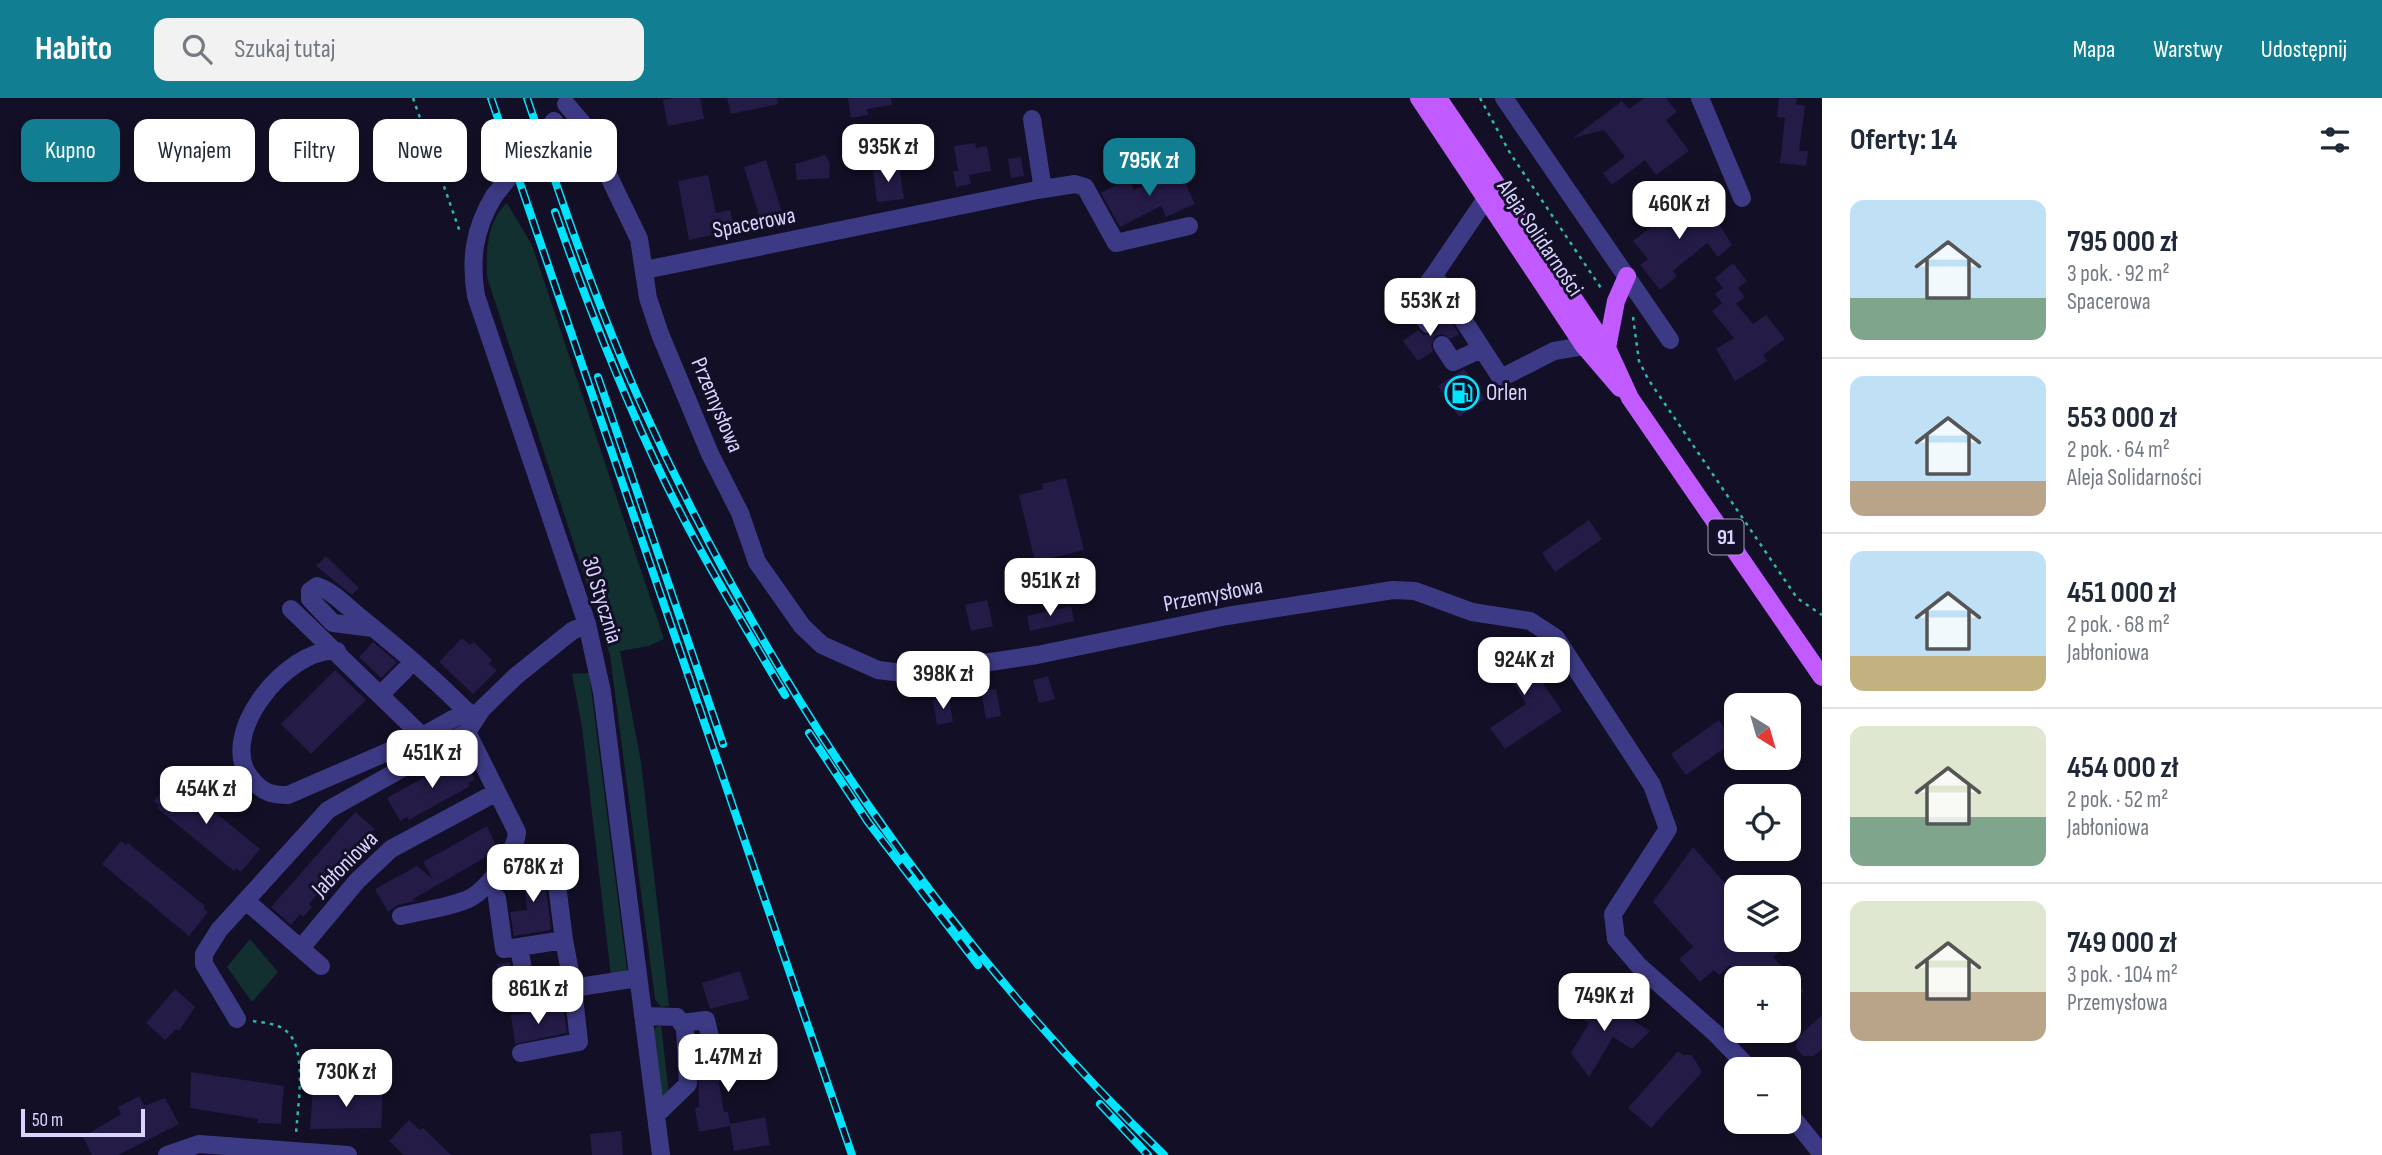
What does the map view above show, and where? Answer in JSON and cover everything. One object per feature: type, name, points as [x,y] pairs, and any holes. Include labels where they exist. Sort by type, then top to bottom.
[{"type":"main road","name":"Aleja Solidarności","points":[[1419,98],[1584,346],[1630,398],[1822,677]]},
{"type":"main road","name":"Aleja Solidarności","points":[[1438,98],[1606,348],[1630,398]]},
{"type":"main road","points":[[1606,348],[1616,301],[1627,276]]},
{"type":"street","points":[[1504,98],[1670,340]]},
{"type":"street","points":[[1700,98],[1742,198]]},
{"type":"street","name":"30 Stycznia","points":[[567,101],[494,196],[475,236],[473,268],[476,296],[587,624],[607,724],[661,1155]]},
{"type":"street","name":"Przemysłowa","points":[[567,101],[584,125],[639,239],[648,298],[660,334],[710,454],[740,513],[757,562],[802,626],[822,645],[878,670],[910,674],[967,666],[1227,616],[1394,590],[1415,591],[1472,612],[1530,621],[1556,638],[1652,785],[1666,819],[1668,829],[1613,914],[1616,939],[1639,966],[1738,1057]]},
{"type":"street","points":[[1032,119],[1042,183],[1037,190]]},
{"type":"street","name":"Spacerowa","points":[[645,270],[1075,184],[1085,187],[1116,243],[1189,226]]},
{"type":"street","points":[[1427,324],[1413,303],[1485,200]]},
{"type":"street","points":[[1434,275],[1501,377],[1554,351],[1584,346]]},
{"type":"street","points":[[1442,345],[1453,362],[1481,349]]},
{"type":"street","points":[[291,609],[422,736]]},
{"type":"street","name":"Jabłoniowa","points":[[237,1019],[207,974],[204,954],[219,930],[328,810],[470,721],[516,677],[572,631],[587,624]]},
{"type":"street","points":[[373,628],[407,654],[470,721],[497,792],[517,832],[517,845],[495,874],[469,900],[401,916]]},
{"type":"street","points":[[337,651],[323,650],[304,660],[264,693],[242,736],[241,764],[261,790],[275,795],[288,794],[422,736],[470,721]]},
{"type":"street","points":[[381,694],[405,670]]},
{"type":"street","name":"Jabłoniowa","points":[[301,948],[357,881],[391,849],[497,792]]},
{"type":"street","points":[[521,1053],[579,1042],[555,870]]},
{"type":"street","points":[[497,898],[504,949],[564,940]]},
{"type":"street","points":[[246,901],[321,966]]},
{"type":"street","points":[[519,947],[529,1004],[637,978]]},
{"type":"street","points":[[643,1016],[671,1016],[682,1023],[706,1020],[711,1041],[686,1045]]},
{"type":"street","points":[[656,1115],[688,1084],[682,1023]]},
{"type":"street","points":[[1801,1128],[1822,1154]]},
{"type":"street","points":[[167,1155],[200,1144],[296,1149],[348,1155]]},
{"type":"path","points":[[413,98],[457,232],[475,236]]},
{"type":"path","points":[[1480,98],[1517,164],[1606,296],[1630,310],[1639,361],[1648,379],[1797,598],[1822,615]]},
{"type":"path","points":[[237,1019],[277,1026],[294,1039],[300,1060],[296,1149]]},
{"type":"green space","points":[[507,203],[532,245],[664,639],[649,646],[620,651],[641,762],[669,1006],[661,1007],[655,999],[610,655],[487,277],[492,228],[500,210]]},
{"type":"green space","points":[[589,673],[627,970],[611,976],[582,727],[572,674]]},
{"type":"green space","points":[[250,939],[278,972],[252,1002],[227,967]]},
{"type":"green space","points":[[661,1024],[669,1095],[662,1099],[654,1029]]},
{"type":"building","points":[[700,98],[704,119],[668,126],[663,100]]},
{"type":"building","points":[[727,98],[777,98],[778,104],[731,114]]},
{"type":"building","points":[[848,98],[891,98],[892,105],[867,109],[868,115],[851,118]]},
{"type":"building","points":[[1644,98],[1666,98],[1677,112],[1666,120],[1689,151],[1656,175],[1645,160],[1612,185],[1603,173],[1625,157],[1604,130],[1573,138],[1622,101],[1629,109]]},
{"type":"building","points":[[1779,98],[1797,98],[1796,104],[1805,106],[1799,151],[1808,151],[1806,166],[1780,163],[1785,118],[1777,117]]},
{"type":"building","points":[[975,143],[976,148],[987,146],[991,171],[969,175],[971,184],[956,187],[953,171],[958,171],[954,146]]},
{"type":"building","points":[[825,155],[830,163],[829,178],[797,180],[795,164]]},
{"type":"building","points":[[1021,157],[1024,176],[1011,178],[1008,159]]},
{"type":"building","points":[[766,160],[783,216],[761,222],[744,167]]},
{"type":"building","points":[[899,166],[904,199],[877,202],[873,169]]},
{"type":"building","points":[[1178,168],[1195,204],[1166,217],[1161,206],[1120,227],[1101,193],[1129,179],[1134,190]]},
{"type":"building","points":[[708,175],[716,213],[730,210],[735,230],[689,240],[678,181]]},
{"type":"building","points":[[1691,196],[1705,213],[1710,209],[1732,245],[1718,257],[1707,243],[1673,271],[1677,276],[1660,290],[1640,265],[1648,259],[1633,241]]},
{"type":"building","points":[[1733,263],[1747,281],[1738,288],[1745,297],[1736,304],[1753,324],[1766,315],[1785,339],[1763,355],[1767,361],[1735,381],[1716,349],[1734,338],[1712,311],[1722,303],[1715,294],[1723,288],[1715,278]]},
{"type":"building","points":[[1445,312],[1459,334],[1451,339],[1442,334],[1435,336],[1431,345],[1433,351],[1418,361],[1403,341],[1418,330],[1424,335],[1434,334],[1439,328],[1437,317]]},
{"type":"building","name":"Orlen","points":[[1464,369],[1485,399],[1459,417],[1438,386]]},
{"type":"building","points":[[1066,478],[1084,550],[1035,562],[1019,495],[1043,489],[1042,484]]},
{"type":"building","points":[[1589,520],[1602,539],[1555,572],[1542,553]]},
{"type":"building","points":[[326,556],[359,588],[352,595],[316,566]]},
{"type":"building","points":[[987,600],[993,626],[971,631],[965,605]]},
{"type":"building","points":[[1071,606],[1074,621],[1030,631],[1027,616]]},
{"type":"building","points":[[462,638],[470,645],[474,642],[492,660],[489,664],[497,670],[473,694],[439,662]]},
{"type":"building","points":[[373,642],[397,662],[381,678],[359,657]]},
{"type":"building","points":[[1505,643],[1511,651],[1517,647],[1522,653],[1532,647],[1539,658],[1530,664],[1562,711],[1505,749],[1490,728],[1526,704],[1493,651]]},
{"type":"building","points":[[335,670],[366,700],[311,754],[281,724]]},
{"type":"building","points":[[1048,676],[1055,699],[1039,703],[1033,680]]},
{"type":"building","points":[[996,689],[1001,716],[986,719],[981,691]]},
{"type":"building","points":[[949,697],[953,722],[937,725],[933,700]]},
{"type":"building","points":[[1719,720],[1724,728],[1724,748],[1686,775],[1671,754]]},
{"type":"building","points":[[462,756],[475,779],[468,783],[470,786],[409,820],[407,817],[400,821],[387,798]]},
{"type":"building","points":[[173,778],[260,849],[241,872],[236,868],[234,871],[157,808],[159,806],[154,801]]},
{"type":"building","points":[[355,812],[375,829],[365,841],[368,843],[359,853],[356,850],[337,872],[340,875],[331,885],[328,882],[309,904],[312,907],[303,917],[300,914],[291,925],[271,907]]},
{"type":"building","points":[[487,826],[498,850],[413,899],[415,901],[398,905],[388,912],[375,889],[417,866],[433,879],[423,862]]},
{"type":"building","points":[[121,841],[126,845],[128,843],[205,906],[203,908],[208,912],[189,936],[102,864]]},
{"type":"building","points":[[1693,847],[1724,882],[1724,952],[1779,952],[1773,957],[1781,966],[1724,966],[1724,970],[1719,975],[1714,970],[1700,982],[1679,959],[1693,947],[1653,902]]},
{"type":"building","points":[[543,864],[551,930],[514,936],[510,912],[527,910],[522,866]]},
{"type":"building","points":[[510,962],[518,1007],[503,1009],[497,964]]},
{"type":"building","points":[[740,971],[749,999],[710,1009],[702,983]]},
{"type":"building","points":[[175,989],[195,1007],[179,1031],[176,1029],[165,1040],[146,1023]]},
{"type":"building","points":[[1591,995],[1650,1031],[1632,1049],[1613,1037],[1589,1077],[1571,1053],[1589,1023],[1578,1017]]},
{"type":"building","points":[[564,1011],[567,1033],[515,1044],[511,1015]]},
{"type":"building","points":[[1822,1015],[1822,1049],[1814,1056],[1803,1056],[1796,1048],[1796,1043],[1801,1043],[1801,1034]]},
{"type":"building","points":[[755,1044],[759,1076],[720,1080],[719,1084],[724,1112],[728,1112],[730,1124],[765,1117],[770,1145],[734,1151],[730,1126],[699,1132],[695,1108],[699,1107],[698,1055],[720,1048]]},
{"type":"building","points":[[1678,1051],[1683,1055],[1692,1055],[1702,1072],[1651,1128],[1628,1108]]},
{"type":"building","points":[[191,1072],[284,1086],[281,1124],[257,1123],[258,1119],[190,1108]]},
{"type":"building","points":[[337,1086],[383,1091],[381,1128],[310,1129],[313,1088],[337,1089]]},
{"type":"building","points":[[139,1096],[144,1106],[165,1098],[179,1124],[118,1155],[92,1155],[83,1137],[121,1114],[118,1107]]},
{"type":"building","points":[[409,1120],[420,1130],[423,1128],[451,1155],[404,1155],[389,1141]]},
{"type":"building","points":[[621,1131],[623,1155],[592,1155],[590,1134]]},
{"type":"railway","points":[[491,98],[852,1155]]},
{"type":"railway","points":[[527,98],[593,286],[638,397],[742,604],[802,704],[865,801],[934,895],[1006,986],[1083,1073],[1164,1155]]},
{"type":"railway","points":[[555,212],[606,348],[664,480],[707,562],[785,695]]},
{"type":"railway","points":[[598,377],[723,744]]},
{"type":"railway","points":[[809,733],[868,822],[978,965]]},
{"type":"railway","points":[[1100,1104],[1148,1155]]},
{"type":"place","name":"Orlen","points":[[1462,393]]}]
